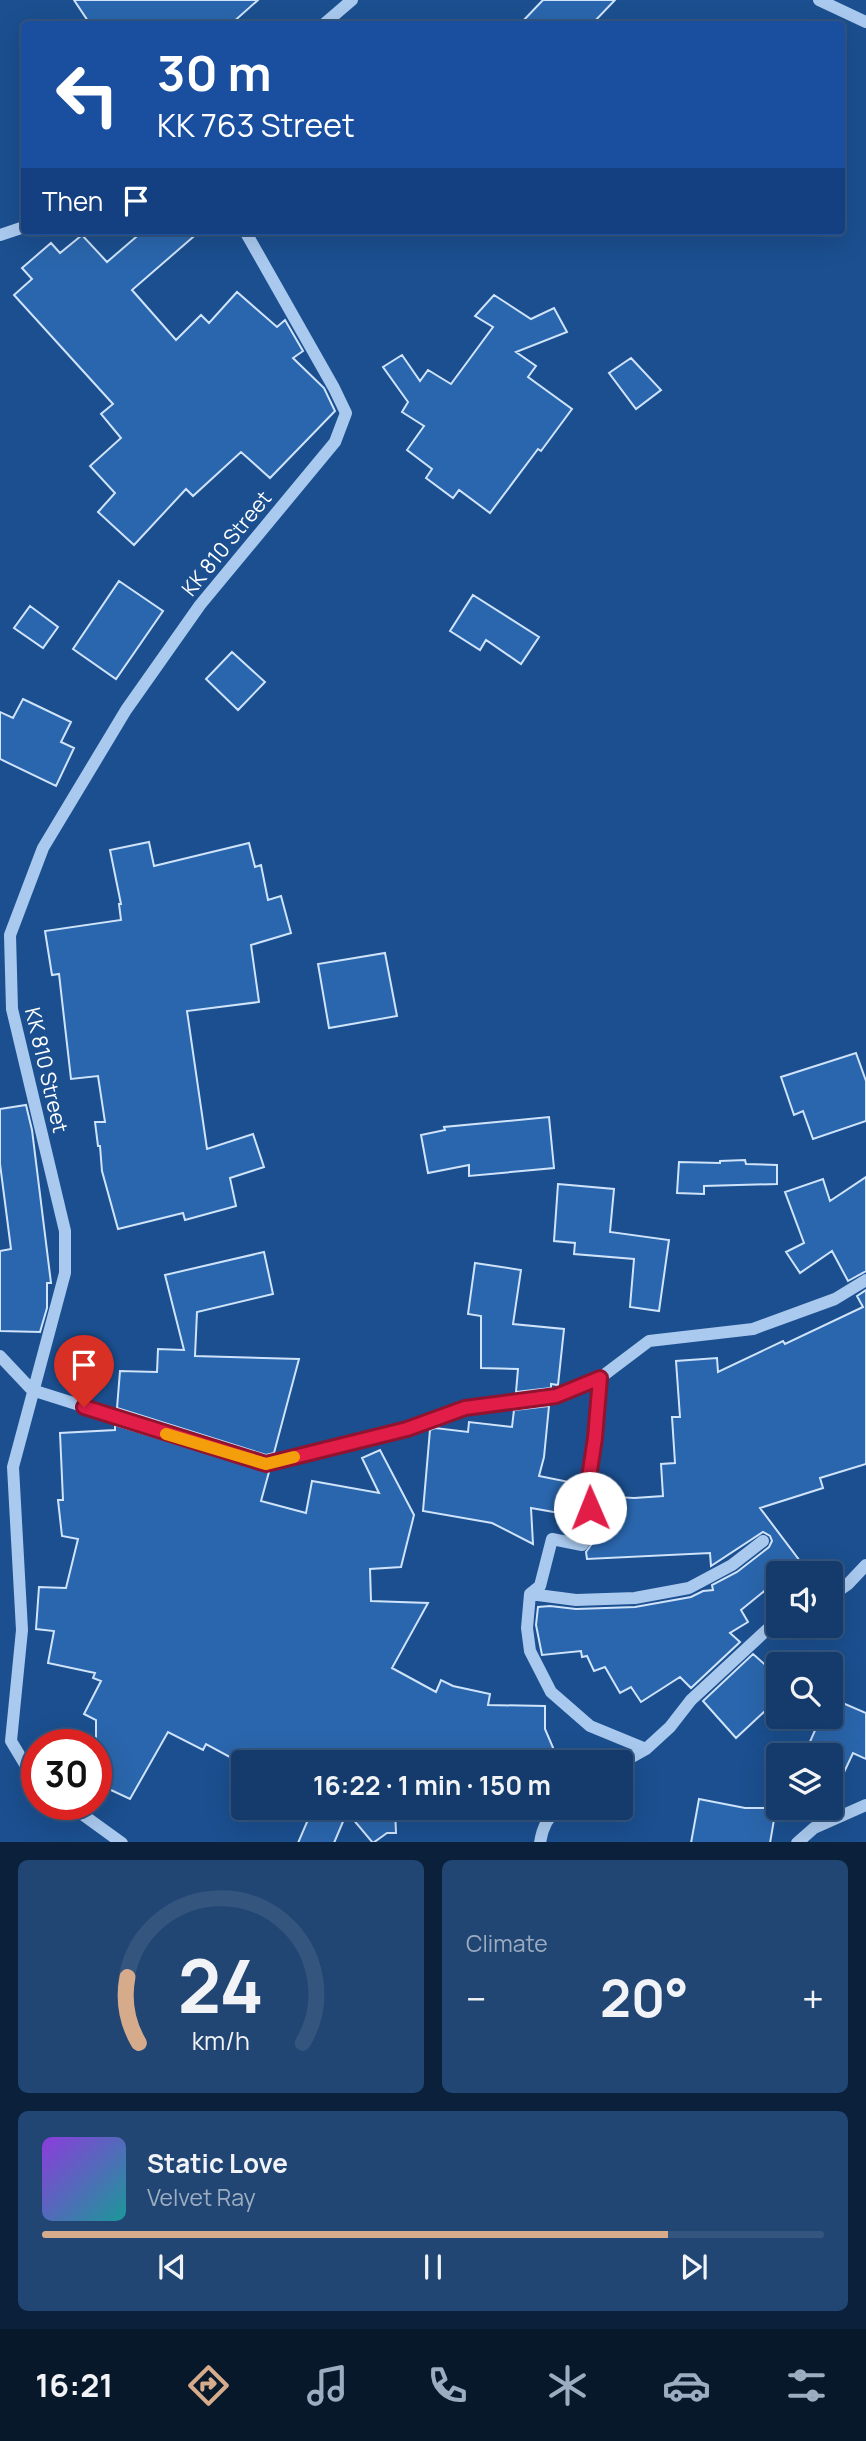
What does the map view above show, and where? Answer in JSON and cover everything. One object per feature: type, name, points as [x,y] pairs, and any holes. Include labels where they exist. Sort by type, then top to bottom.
[{"type":"street","points":[[328,21],[352,0]]},
{"type":"street","points":[[819,0],[866,22]]},
{"type":"street","points":[[0,235],[21,228]]},
{"type":"street","name":"KK 810 Street","points":[[21,1758],[11,1741],[22,1630],[13,1467],[65,1273],[65,1231],[12,1009],[10,935],[43,848],[125,709],[200,605],[335,442],[346,413],[247,235]]},
{"type":"street","points":[[0,1356],[32,1390],[266,1464],[407,1429],[465,1408],[556,1396],[600,1378],[649,1341],[753,1329],[835,1298],[866,1280]]},
{"type":"street","points":[[600,1378],[588,1484],[593,1531],[582,1545],[552,1539],[540,1586],[530,1594],[527,1628],[530,1651],[551,1692],[590,1726],[646,1749]]},
{"type":"street","points":[[530,1594],[576,1600],[635,1598],[689,1588],[732,1565],[763,1541]]},
{"type":"street","points":[[843,1588],[866,1565]]},
{"type":"street","points":[[633,1756],[646,1749],[670,1727],[691,1700],[766,1631]]},
{"type":"street","points":[[798,1842],[814,1828],[866,1805]]},
{"type":"street","points":[[90,1820],[121,1842]]},
{"type":"street","points":[[540,1842],[541,1832],[549,1820]]},
{"type":"building","points":[[74,0],[258,0],[234,21],[88,21]]},
{"type":"building","points":[[543,0],[615,0],[595,21],[523,21]]},
{"type":"building","points":[[82,235],[107,262],[138,235],[195,235],[132,290],[176,340],[201,315],[209,323],[237,292],[277,327],[285,320],[303,351],[293,358],[324,388],[335,411],[270,478],[241,452],[193,496],[186,489],[134,545],[98,512],[115,493],[90,466],[121,438],[101,414],[113,404],[14,295],[32,279],[22,268],[51,243],[60,253]]},
{"type":"building","points":[[494,295],[531,319],[554,308],[567,332],[516,352],[536,366],[528,377],[572,409],[490,513],[459,490],[453,498],[426,478],[432,469],[407,450],[424,426],[402,412],[408,402],[383,367],[402,355],[420,381],[428,370],[451,384],[493,327],[475,316]]},
{"type":"building","points":[[631,358],[661,390],[636,409],[609,373]]},
{"type":"building","points":[[119,581],[163,611],[116,679],[73,649]]},
{"type":"building","points":[[473,595],[539,637],[521,664],[486,640],[480,650],[450,631]]},
{"type":"building","points":[[30,606],[58,627],[43,648],[14,628]]},
{"type":"building","points":[[232,652],[265,682],[238,710],[206,679]]},
{"type":"building","points":[[23,699],[71,722],[61,742],[74,748],[56,786],[0,759],[0,712],[13,718]]},
{"type":"building","points":[[149,842],[154,866],[249,843],[255,867],[261,865],[268,900],[281,896],[291,933],[251,945],[259,1002],[187,1011],[207,1149],[253,1134],[264,1167],[230,1178],[236,1206],[185,1220],[183,1213],[118,1229],[98,1146],[95,1122],[105,1122],[98,1076],[71,1079],[59,974],[52,975],[45,931],[121,920],[121,904],[110,850]]},
{"type":"building","points":[[385,953],[397,1016],[329,1028],[318,964]]},
{"type":"building","points":[[856,1053],[866,1081],[866,1121],[813,1139],[803,1111],[794,1115],[781,1077]]},
{"type":"building","points":[[26,1105],[32,1130],[51,1283],[47,1283],[47,1308],[40,1332],[0,1331],[0,1251],[11,1249],[0,1164],[0,1109]]},
{"type":"building","points":[[549,1117],[554,1168],[469,1176],[469,1165],[428,1173],[421,1135],[445,1130],[444,1127]]},
{"type":"building","points":[[745,1160],[746,1164],[777,1165],[777,1184],[704,1186],[704,1194],[677,1193],[679,1162],[720,1163]]},
{"type":"building","points":[[866,1177],[866,1271],[848,1281],[832,1251],[800,1273],[786,1252],[804,1243],[785,1192],[823,1179],[830,1201]]},
{"type":"building","points":[[558,1184],[614,1189],[610,1232],[669,1240],[659,1311],[630,1307],[634,1259],[574,1254],[575,1243],[554,1241]]},
{"type":"building","points":[[264,1252],[273,1294],[197,1312],[195,1356],[299,1359],[274,1453],[266,1455],[117,1408],[120,1371],[157,1372],[158,1349],[184,1350],[165,1275]]},
{"type":"building","points":[[475,1263],[521,1270],[513,1324],[564,1329],[558,1385],[551,1384],[551,1388],[516,1392],[518,1369],[481,1368],[481,1316],[468,1314]]},
{"type":"building","points":[[866,1290],[866,1464],[820,1478],[823,1488],[760,1508],[800,1561],[766,1561],[766,1590],[741,1610],[748,1622],[730,1633],[740,1642],[691,1688],[680,1677],[641,1702],[631,1687],[620,1693],[605,1667],[594,1671],[587,1656],[582,1657],[581,1651],[542,1655],[536,1625],[538,1607],[635,1607],[691,1597],[713,1590],[712,1585],[737,1572],[769,1547],[772,1541],[770,1536],[763,1532],[711,1566],[710,1553],[587,1559],[586,1552],[601,1531],[598,1496],[663,1496],[661,1464],[675,1463],[672,1417],[680,1417],[676,1361],[717,1358],[718,1372],[863,1307],[857,1296]]},
{"type":"building","points":[[549,1406],[544,1457],[539,1476],[579,1484],[582,1517],[531,1508],[533,1544],[492,1523],[423,1511],[430,1430],[435,1428],[468,1432],[469,1422],[512,1427],[514,1410]]},
{"type":"building","points":[[115,1425],[269,1472],[261,1501],[306,1513],[312,1481],[379,1493],[362,1458],[380,1450],[414,1515],[401,1567],[370,1569],[371,1601],[428,1603],[392,1668],[436,1692],[441,1680],[453,1686],[490,1694],[488,1705],[545,1706],[545,1729],[554,1750],[231,1750],[231,1758],[206,1744],[203,1750],[168,1732],[130,1799],[112,1791],[112,1729],[96,1729],[96,1720],[84,1714],[101,1681],[93,1678],[95,1673],[48,1663],[54,1631],[36,1629],[39,1587],[66,1588],[78,1539],[62,1536],[58,1500],[63,1500],[60,1433],[115,1430]]},
{"type":"building","points":[[753,1654],[766,1666],[766,1710],[736,1738],[703,1701]]},
{"type":"building","points":[[843,1703],[866,1713],[866,1759],[853,1753],[843,1774],[843,1743],[809,1743],[816,1729],[843,1729]]},
{"type":"building","points":[[699,1799],[745,1808],[766,1808],[766,1820],[774,1820],[770,1842],[691,1842]]},
{"type":"building","points":[[308,1820],[344,1820],[334,1842],[298,1842]]},
{"type":"building","points":[[354,1820],[395,1820],[396,1833],[387,1833],[372,1842]]},
{"type":"slow traffic","points":[[166,1434],[266,1464],[294,1457]]},
{"type":"route","points":[[84,1407],[266,1464],[407,1429],[465,1408],[556,1396],[600,1378],[588,1484],[590,1508]]}]
